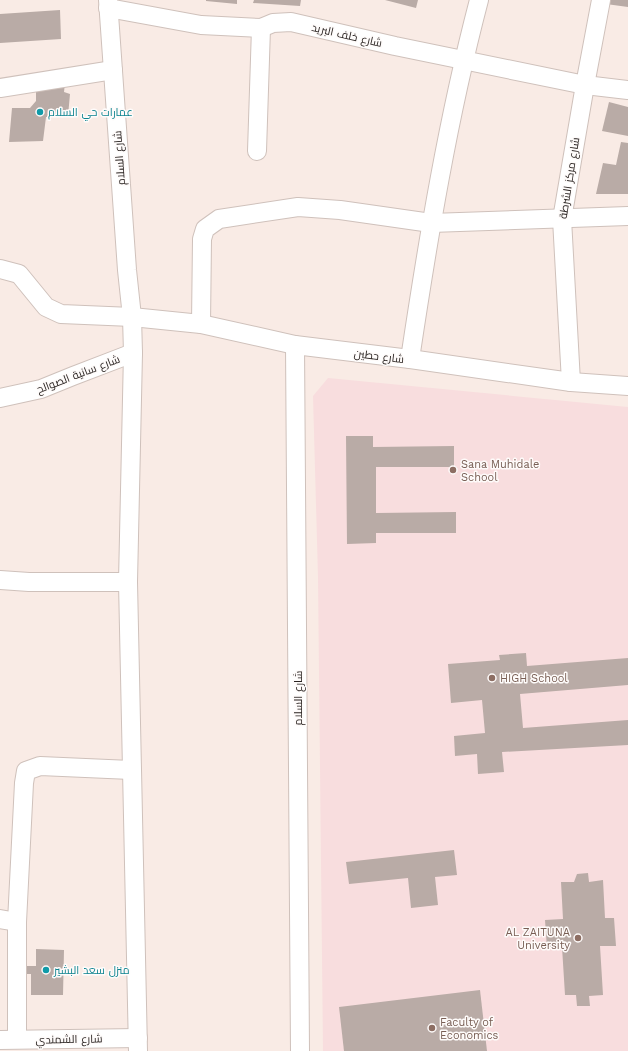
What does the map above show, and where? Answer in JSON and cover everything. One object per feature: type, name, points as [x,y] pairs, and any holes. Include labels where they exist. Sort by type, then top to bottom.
[{"type":"street","points":[[410,359],[431,223],[463,60],[479,0]]},
{"type":"street","name":"شارع مركز الشرطة","points":[[571,382],[562,219],[601,0]]},
{"type":"street","name":"شارع خلف البريد","points":[[108,4],[201,25],[261,28],[273,23],[291,22],[395,46],[585,85],[628,90]]},
{"type":"street","name":"شارع السلام","points":[[108,4],[127,270],[132,317],[133,353],[128,582],[138,1044]]},
{"type":"street","points":[[257,151],[261,28]]},
{"type":"street","points":[[0,88],[113,70]]},
{"type":"street","points":[[201,324],[202,239],[205,229],[219,219],[298,207],[340,210],[431,223],[628,216]]},
{"type":"street","name":"شارع حطين","points":[[0,270],[19,274],[46,307],[61,314],[132,317],[201,324],[295,346],[410,359],[571,382],[628,386]]},
{"type":"street","name":"شارع السلام","points":[[295,346],[300,1051]]},
{"type":"street","name":"شارع سانية الصوالح","points":[[0,398],[41,389],[133,353]]},
{"type":"street","points":[[0,580],[29,582],[128,582]]},
{"type":"street","points":[[9,1040],[9,920],[26,771],[40,766],[131,770]]},
{"type":"street","name":"شارع الشمندي","points":[[9,1040],[138,1044]]},
{"type":"shaded area","points":[[328,378],[628,407],[628,1051],[323,1051],[318,577],[313,396]]},
{"type":"building","points":[[237,0],[237,4],[206,1]]},
{"type":"building","points":[[254,0],[301,0],[300,6],[253,3]]},
{"type":"building","points":[[385,0],[418,0],[416,8]]},
{"type":"building","points":[[607,0],[628,0],[628,7],[606,4]]},
{"type":"building","points":[[60,10],[61,39],[0,43],[0,14]]},
{"type":"building","name":"عمارات حي السلام","points":[[65,83],[64,92],[70,94],[68,116],[46,117],[43,141],[9,142],[12,108],[30,108],[36,101],[36,85]]},
{"type":"building","points":[[609,102],[628,107],[628,136],[602,131]]},
{"type":"building","points":[[621,142],[628,143],[628,194],[596,194],[603,163],[616,165]]},
{"type":"building","points":[[346,436],[373,436],[373,447],[454,446],[454,467],[376,467],[376,513],[456,512],[456,533],[376,533],[376,543],[347,544]]},
{"type":"building","points":[[526,653],[527,666],[628,658],[628,685],[520,694],[523,728],[628,720],[628,745],[502,752],[504,772],[478,774],[477,754],[455,756],[454,736],[485,733],[482,700],[451,703],[448,664],[500,660],[499,655]]},
{"type":"building","points":[[454,850],[457,875],[435,877],[438,905],[411,908],[408,878],[349,884],[346,862]]},
{"type":"building","points":[[588,873],[589,882],[603,880],[605,918],[614,918],[616,946],[600,946],[603,995],[589,996],[590,1006],[577,1006],[576,995],[565,995],[562,947],[547,948],[545,920],[563,919],[561,882],[574,882],[577,874]]},
{"type":"building","name":"منزل سعد البشير","points":[[36,949],[64,950],[63,995],[31,995],[31,974],[27,974],[27,966],[36,966]]},
{"type":"building","points":[[480,990],[487,1051],[344,1051],[339,1007]]},
{"type":"place","name":"عمارات حي السلام","points":[[40,112]]},
{"type":"place","name":"Sana Muhidale School","points":[[453,470]]},
{"type":"place","name":"HIGH School","points":[[492,678]]},
{"type":"place","name":"AL ZAITUNA University","points":[[578,938]]},
{"type":"place","name":"منزل سعد البشير","points":[[46,970]]},
{"type":"place","name":"Faculty of Economics","points":[[432,1028]]}]
